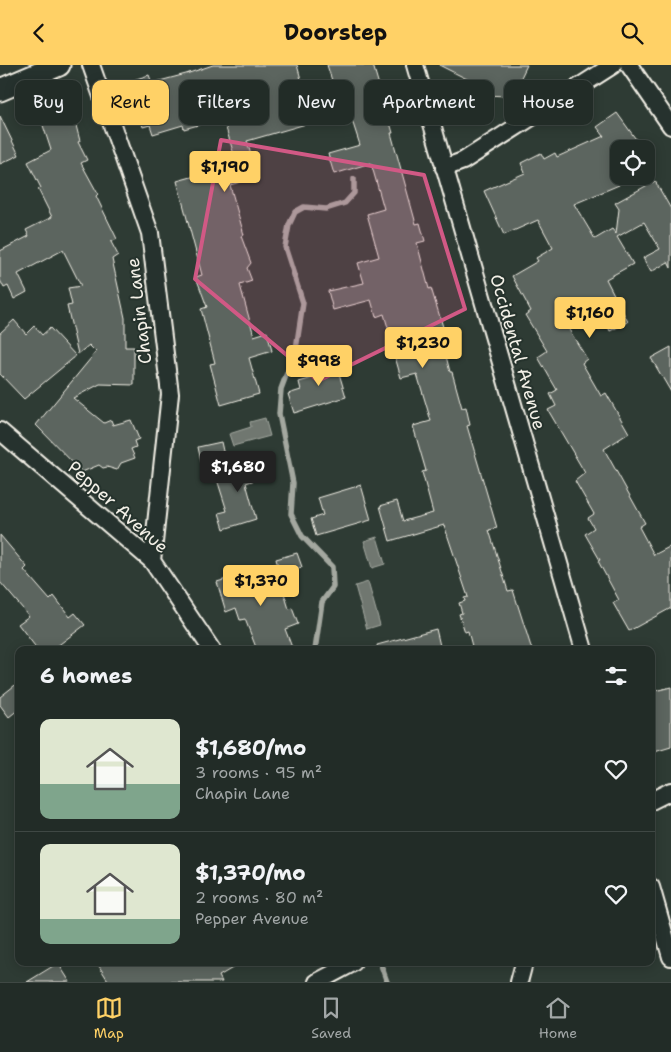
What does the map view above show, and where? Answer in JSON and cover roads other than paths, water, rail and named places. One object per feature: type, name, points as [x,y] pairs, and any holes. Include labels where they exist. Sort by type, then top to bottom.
[{"type":"street","points":[[0,91],[59,65]]},
{"type":"street","name":"Chapin Lane","points":[[91,65],[150,233],[170,394],[152,561]]},
{"type":"street","name":"Occidental Avenue","points":[[415,65],[583,646]]},
{"type":"street","points":[[444,168],[463,161],[613,65]]},
{"type":"street","points":[[629,65],[671,126]]},
{"type":"street","name":"Pepper Avenue","points":[[0,431],[152,561],[209,646]]},
{"type":"street","points":[[655,799],[671,791]]},
{"type":"street","points":[[655,901],[671,957]]},
{"type":"street","points":[[317,982],[347,966]]},
{"type":"street","points":[[519,982],[523,966]]},
{"type":"waterway","points":[[316,646],[322,602],[333,587],[332,567],[302,536],[291,514],[293,483],[279,414],[281,389],[296,349],[303,303],[285,247],[289,225],[295,212],[304,207],[326,209],[345,203],[354,193],[354,179]]},
{"type":"waterway","points":[[381,966],[387,982]]}]
